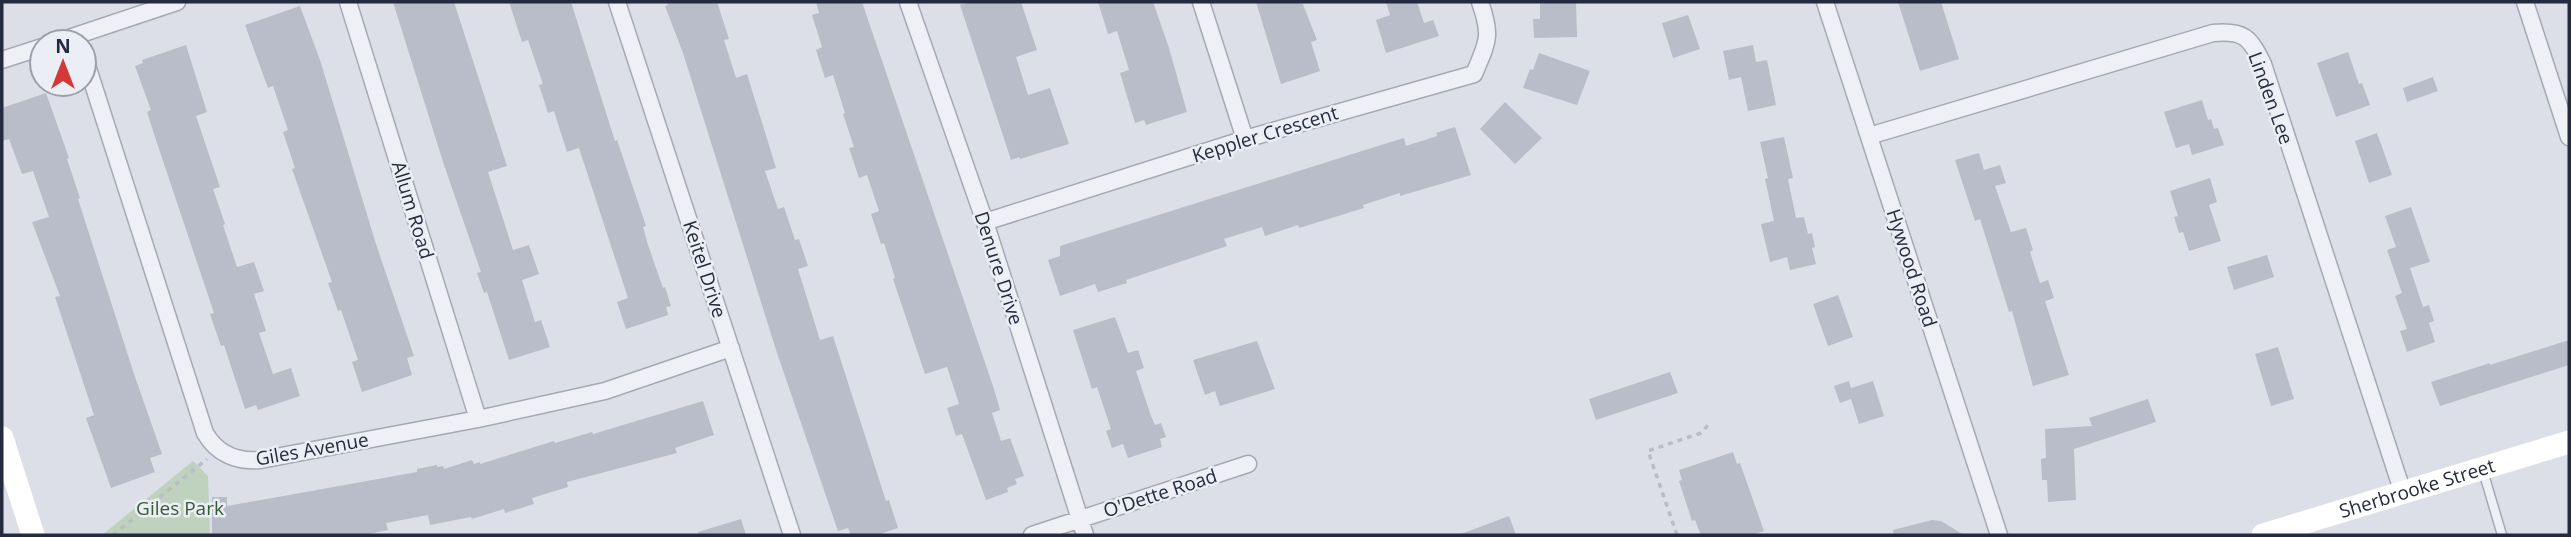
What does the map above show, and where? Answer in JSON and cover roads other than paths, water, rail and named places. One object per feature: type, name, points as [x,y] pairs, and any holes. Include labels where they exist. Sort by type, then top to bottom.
[{"type":"main road","points":[[2,438],[33,535]]},
{"type":"main road","name":"Sherbrooke Street","points":[[2263,535],[2569,442]]},
{"type":"street","points":[[98,32],[177,2]]},
{"type":"street","name":"Allum Road","points":[[348,2],[478,419]]},
{"type":"street","name":"Keitel Drive","points":[[617,2],[792,535]]},
{"type":"street","name":"Denure Drive","points":[[908,2],[985,222],[1082,528]]},
{"type":"street","points":[[1201,2],[1245,139]]},
{"type":"street","name":"Keppler Crescent","points":[[985,222],[1245,139],[1474,74],[1488,44],[1488,25],[1480,2]]},
{"type":"street","name":"Hywood Road","points":[[1825,2],[1999,535]]},
{"type":"street","points":[[2525,2],[2569,137]]},
{"type":"street","name":"Linden Lee","points":[[1869,136],[2213,33],[2232,31],[2243,35],[2255,47],[2263,64],[2403,493]]},
{"type":"street","points":[[2,60],[28,52]]},
{"type":"street","name":"Giles Avenue","points":[[97,98],[205,433],[218,449],[241,460],[261,460],[478,419],[605,391],[731,348]]},
{"type":"street","name":"O'Dette Road","points":[[1032,535],[1082,528],[1248,464]]},
{"type":"lane","points":[[2483,468],[2500,534]]},
{"type":"park label","name":"Giles Park","points":[[180,508]]}]
